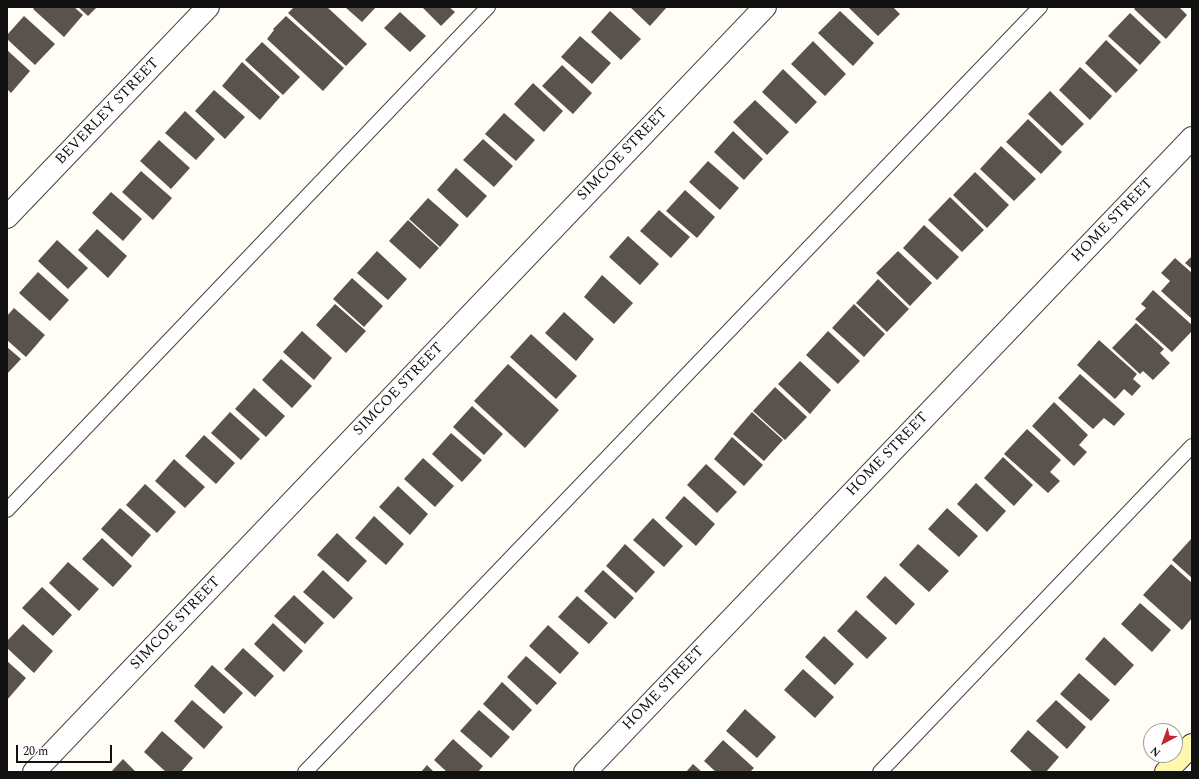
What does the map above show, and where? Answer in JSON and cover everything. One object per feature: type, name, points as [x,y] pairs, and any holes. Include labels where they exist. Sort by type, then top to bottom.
[{"type":"main road","points":[[1166,772],[1192,745]]},
{"type":"street","name":"BEVERLEY STREET","points":[[7,217],[208,7]]},
{"type":"street","name":"SIMCOE STREET","points":[[34,772],[765,7]]},
{"type":"street","name":"HOME STREET","points":[[585,772],[1192,138]]},
{"type":"lane","points":[[7,510],[488,7]]},
{"type":"lane","points":[[305,772],[1040,7]]},
{"type":"lane","points":[[880,772],[1192,446]]},
{"type":"building","points":[[35,7],[74,7],[83,15],[64,37],[33,9]]},
{"type":"building","points":[[78,7],[97,7],[88,16]]},
{"type":"building","points":[[294,7],[327,7],[367,44],[346,66],[288,13]]},
{"type":"building","points":[[345,7],[376,7],[362,22]]},
{"type":"building","points":[[422,7],[449,7],[455,12],[441,26]]},
{"type":"building","points":[[630,7],[667,7],[650,26]]},
{"type":"building","points":[[848,7],[893,7],[900,14],[878,36]]},
{"type":"building","points":[[1136,7],[1179,7],[1187,15],[1166,39],[1134,9]]},
{"type":"building","points":[[610,11],[641,39],[621,60],[591,32]]},
{"type":"building","points":[[840,11],[874,43],[853,66],[818,33]]},
{"type":"building","points":[[400,12],[426,36],[410,52],[384,28]]},
{"type":"building","points":[[1130,13],[1161,42],[1140,65],[1108,36]]},
{"type":"building","points":[[24,16],[55,44],[35,65],[7,39],[7,35]]},
{"type":"building","points":[[286,16],[344,68],[323,91],[267,39],[274,30],[273,29]]},
{"type":"building","points":[[580,36],[611,63],[592,84],[561,57]]},
{"type":"building","points":[[1106,40],[1138,70],[1116,93],[1085,63]]},
{"type":"building","points":[[813,41],[846,74],[825,96],[791,64]]},
{"type":"building","points":[[262,42],[300,77],[283,95],[245,60]]},
{"type":"building","points":[[7,50],[30,71],[11,93],[7,89]]},
{"type":"building","points":[[242,62],[280,97],[260,120],[222,86]]},
{"type":"building","points":[[562,65],[592,93],[573,114],[542,86]]},
{"type":"building","points":[[1080,67],[1112,96],[1090,120],[1059,90]]},
{"type":"building","points":[[783,69],[817,102],[796,124],[762,92]]},
{"type":"building","points":[[533,83],[563,111],[544,132],[514,104]]},
{"type":"building","points":[[214,90],[245,117],[225,139],[195,111]]},
{"type":"building","points":[[1050,91],[1084,124],[1062,146],[1028,114]]},
{"type":"building","points":[[755,100],[789,132],[767,155],[733,122]]},
{"type":"building","points":[[185,111],[215,139],[196,160],[165,133]]},
{"type":"building","points":[[504,113],[535,140],[516,161],[485,134]]},
{"type":"building","points":[[1028,119],[1062,152],[1041,174],[1006,142]]},
{"type":"building","points":[[733,131],[763,159],[744,180],[714,152]]},
{"type":"building","points":[[483,139],[513,166],[494,187],[463,160]]},
{"type":"building","points":[[159,140],[190,168],[171,189],[140,161]]},
{"type":"building","points":[[1001,146],[1036,179],[1014,201],[980,169]]},
{"type":"building","points":[[708,161],[739,188],[720,210],[689,182]]},
{"type":"building","points":[[456,168],[487,196],[467,218],[437,190]]},
{"type":"building","points":[[141,171],[172,198],[153,220],[122,192]]},
{"type":"building","points":[[975,172],[1009,205],[987,228],[953,195]]},
{"type":"building","points":[[685,190],[715,217],[697,238],[666,211]]},
{"type":"building","points":[[111,192],[142,219],[123,241],[92,213]]},
{"type":"building","points":[[950,197],[984,230],[962,252],[928,220]]},
{"type":"building","points":[[428,198],[459,225],[440,247],[409,219]]},
{"type":"building","points":[[659,210],[690,237],[671,258],[640,231]]},
{"type":"building","points":[[408,220],[439,248],[420,269],[389,241]]},
{"type":"building","points":[[924,225],[959,257],[937,280],[903,248]]},
{"type":"building","points":[[97,229],[127,256],[108,278],[78,250]]},
{"type":"building","points":[[628,236],[659,264],[640,285],[609,257]]},
{"type":"building","points":[[57,240],[88,268],[68,289],[38,261]]},
{"type":"building","points":[[377,251],[407,279],[388,300],[357,273]]},
{"type":"building","points":[[898,251],[932,283],[910,306],[876,273]]},
{"type":"building","points":[[1192,256],[1192,269],[1185,263]]},
{"type":"building","points":[[1175,258],[1192,273],[1192,319],[1161,291],[1170,281],[1161,273]]},
{"type":"building","points":[[38,272],[69,300],[50,321],[19,293]]},
{"type":"building","points":[[602,275],[633,303],[614,324],[584,297]]},
{"type":"building","points":[[352,278],[383,306],[364,327],[333,299]]},
{"type":"building","points":[[878,279],[909,309],[887,332],[856,303]]},
{"type":"building","points":[[1153,290],[1192,325],[1192,331],[1172,352],[1135,319],[1146,308],[1141,304]]},
{"type":"building","points":[[335,304],[366,331],[346,353],[316,325]]},
{"type":"building","points":[[854,304],[885,334],[864,357],[832,328]]},
{"type":"building","points":[[14,308],[45,335],[26,357],[7,340],[7,316]]},
{"type":"building","points":[[564,312],[594,339],[576,361],[545,333]]},
{"type":"building","points":[[1136,323],[1164,349],[1160,353],[1170,363],[1153,380],[1143,371],[1140,374],[1112,348]]},
{"type":"building","points":[[302,331],[332,358],[314,380],[283,352]]},
{"type":"building","points":[[828,331],[860,361],[838,384],[806,355]]},
{"type":"building","points":[[531,334],[577,376],[556,399],[510,357]]},
{"type":"building","points":[[1099,340],[1137,374],[1133,379],[1141,386],[1132,396],[1124,389],[1115,399],[1077,365]]},
{"type":"building","points":[[7,347],[21,359],[7,374]]},
{"type":"building","points":[[281,359],[312,386],[292,408],[262,380]]},
{"type":"building","points":[[800,361],[831,390],[810,414],[778,384]]},
{"type":"building","points":[[508,364],[559,410],[525,448],[474,401]]},
{"type":"building","points":[[1080,374],[1125,414],[1114,426],[1104,418],[1093,429],[1058,398]]},
{"type":"building","points":[[775,387],[807,417],[785,440],[753,411]]},
{"type":"building","points":[[254,388],[285,416],[266,437],[235,409]]},
{"type":"building","points":[[1054,402],[1088,435],[1079,445],[1087,452],[1074,466],[1032,426]]},
{"type":"building","points":[[472,406],[503,434],[484,455],[453,427]]},
{"type":"building","points":[[230,412],[260,439],[241,460],[211,433]]},
{"type":"building","points":[[752,412],[783,440],[764,461],[733,434]]},
{"type":"building","points":[[1027,429],[1061,460],[1050,472],[1060,481],[1048,493],[1004,454]]},
{"type":"building","points":[[451,433],[482,460],[462,482],[432,454]]},
{"type":"building","points":[[204,435],[235,463],[216,484],[185,456]]},
{"type":"building","points":[[732,437],[763,465],[744,486],[714,459]]},
{"type":"building","points":[[1003,457],[1033,485],[1014,506],[984,478]]},
{"type":"building","points":[[423,458],[454,486],[435,507],[404,479]]},
{"type":"building","points":[[174,459],[205,487],[185,508],[155,481]]},
{"type":"building","points":[[706,464],[737,492],[717,513],[687,485]]},
{"type":"building","points":[[976,483],[1006,511],[987,532],[957,504]]},
{"type":"building","points":[[145,484],[176,512],[157,533],[126,505]]},
{"type":"building","points":[[398,486],[428,514],[410,535],[379,507]]},
{"type":"building","points":[[684,496],[715,524],[696,546],[665,518]]},
{"type":"building","points":[[120,508],[151,535],[132,557],[101,529]]},
{"type":"building","points":[[947,508],[978,536],[959,557],[928,529]]},
{"type":"building","points":[[374,516],[404,544],[386,565],[355,538]]},
{"type":"building","points":[[653,518],[683,546],[664,567],[633,540]]},
{"type":"building","points":[[337,533],[367,561],[348,582],[317,555]]},
{"type":"building","points":[[102,538],[132,566],[113,587],[82,559]]},
{"type":"building","points":[[1192,538],[1192,578],[1172,560]]},
{"type":"building","points":[[625,544],[655,572],[636,593],[606,566]]},
{"type":"building","points":[[918,544],[949,571],[929,592],[899,565]]},
{"type":"building","points":[[68,562],[99,589],[79,611],[49,583]]},
{"type":"building","points":[[1171,564],[1192,583],[1192,618],[1182,630],[1143,595]]},
{"type":"building","points":[[323,570],[353,598],[334,619],[303,592]]},
{"type":"building","points":[[603,570],[634,598],[615,619],[584,591]]},
{"type":"building","points":[[885,576],[915,604],[896,625],[866,597]]},
{"type":"building","points":[[42,587],[72,615],[53,636],[22,608]]},
{"type":"building","points":[[294,595],[324,623],[305,644],[274,616]]},
{"type":"building","points":[[577,596],[608,623],[589,644],[558,617]]},
{"type":"building","points":[[1140,603],[1171,630],[1152,652],[1121,624]]},
{"type":"building","points":[[856,610],[887,638],[867,659],[837,631]]},
{"type":"building","points":[[273,623],[303,651],[284,672],[254,644]]},
{"type":"building","points":[[23,624],[53,651],[34,673],[7,648],[7,641]]},
{"type":"building","points":[[548,625],[579,653],[560,674],[529,646]]},
{"type":"building","points":[[824,636],[854,664],[835,685],[805,657]]},
{"type":"building","points":[[1104,637],[1134,665],[1115,686],[1085,659]]},
{"type":"building","points":[[243,648],[274,676],[255,697],[224,669]]},
{"type":"building","points":[[526,656],[557,683],[537,705],[507,677]]},
{"type":"building","points":[[7,661],[26,678],[7,700]]},
{"type":"building","points":[[212,665],[243,693],[224,714],[194,686]]},
{"type":"building","points":[[803,669],[834,697],[815,718],[784,690]]},
{"type":"building","points":[[1079,673],[1110,700],[1091,721],[1060,694]]},
{"type":"building","points":[[502,682],[532,710],[513,731],[483,704]]},
{"type":"building","points":[[192,700],[223,727],[204,749],[174,721]]},
{"type":"building","points":[[1056,700],[1086,727],[1067,749],[1036,721]]},
{"type":"building","points":[[745,709],[776,737],[757,758],[726,731]]},
{"type":"building","points":[[479,710],[510,737],[491,758],[460,731]]},
{"type":"building","points":[[1028,730],[1059,757],[1046,772],[1033,772],[1010,751]]},
{"type":"building","points":[[162,731],[193,758],[181,772],[166,772],[144,752]]},
{"type":"building","points":[[453,739],[483,766],[478,772],[447,772],[434,760]]},
{"type":"building","points":[[723,740],[754,768],[750,772],[716,772],[704,761]]},
{"type":"building","points":[[123,759],[136,772],[111,772]]},
{"type":"building","points":[[693,764],[702,772],[686,772]]},
{"type":"building","points":[[427,765],[434,772],[421,772]]}]
